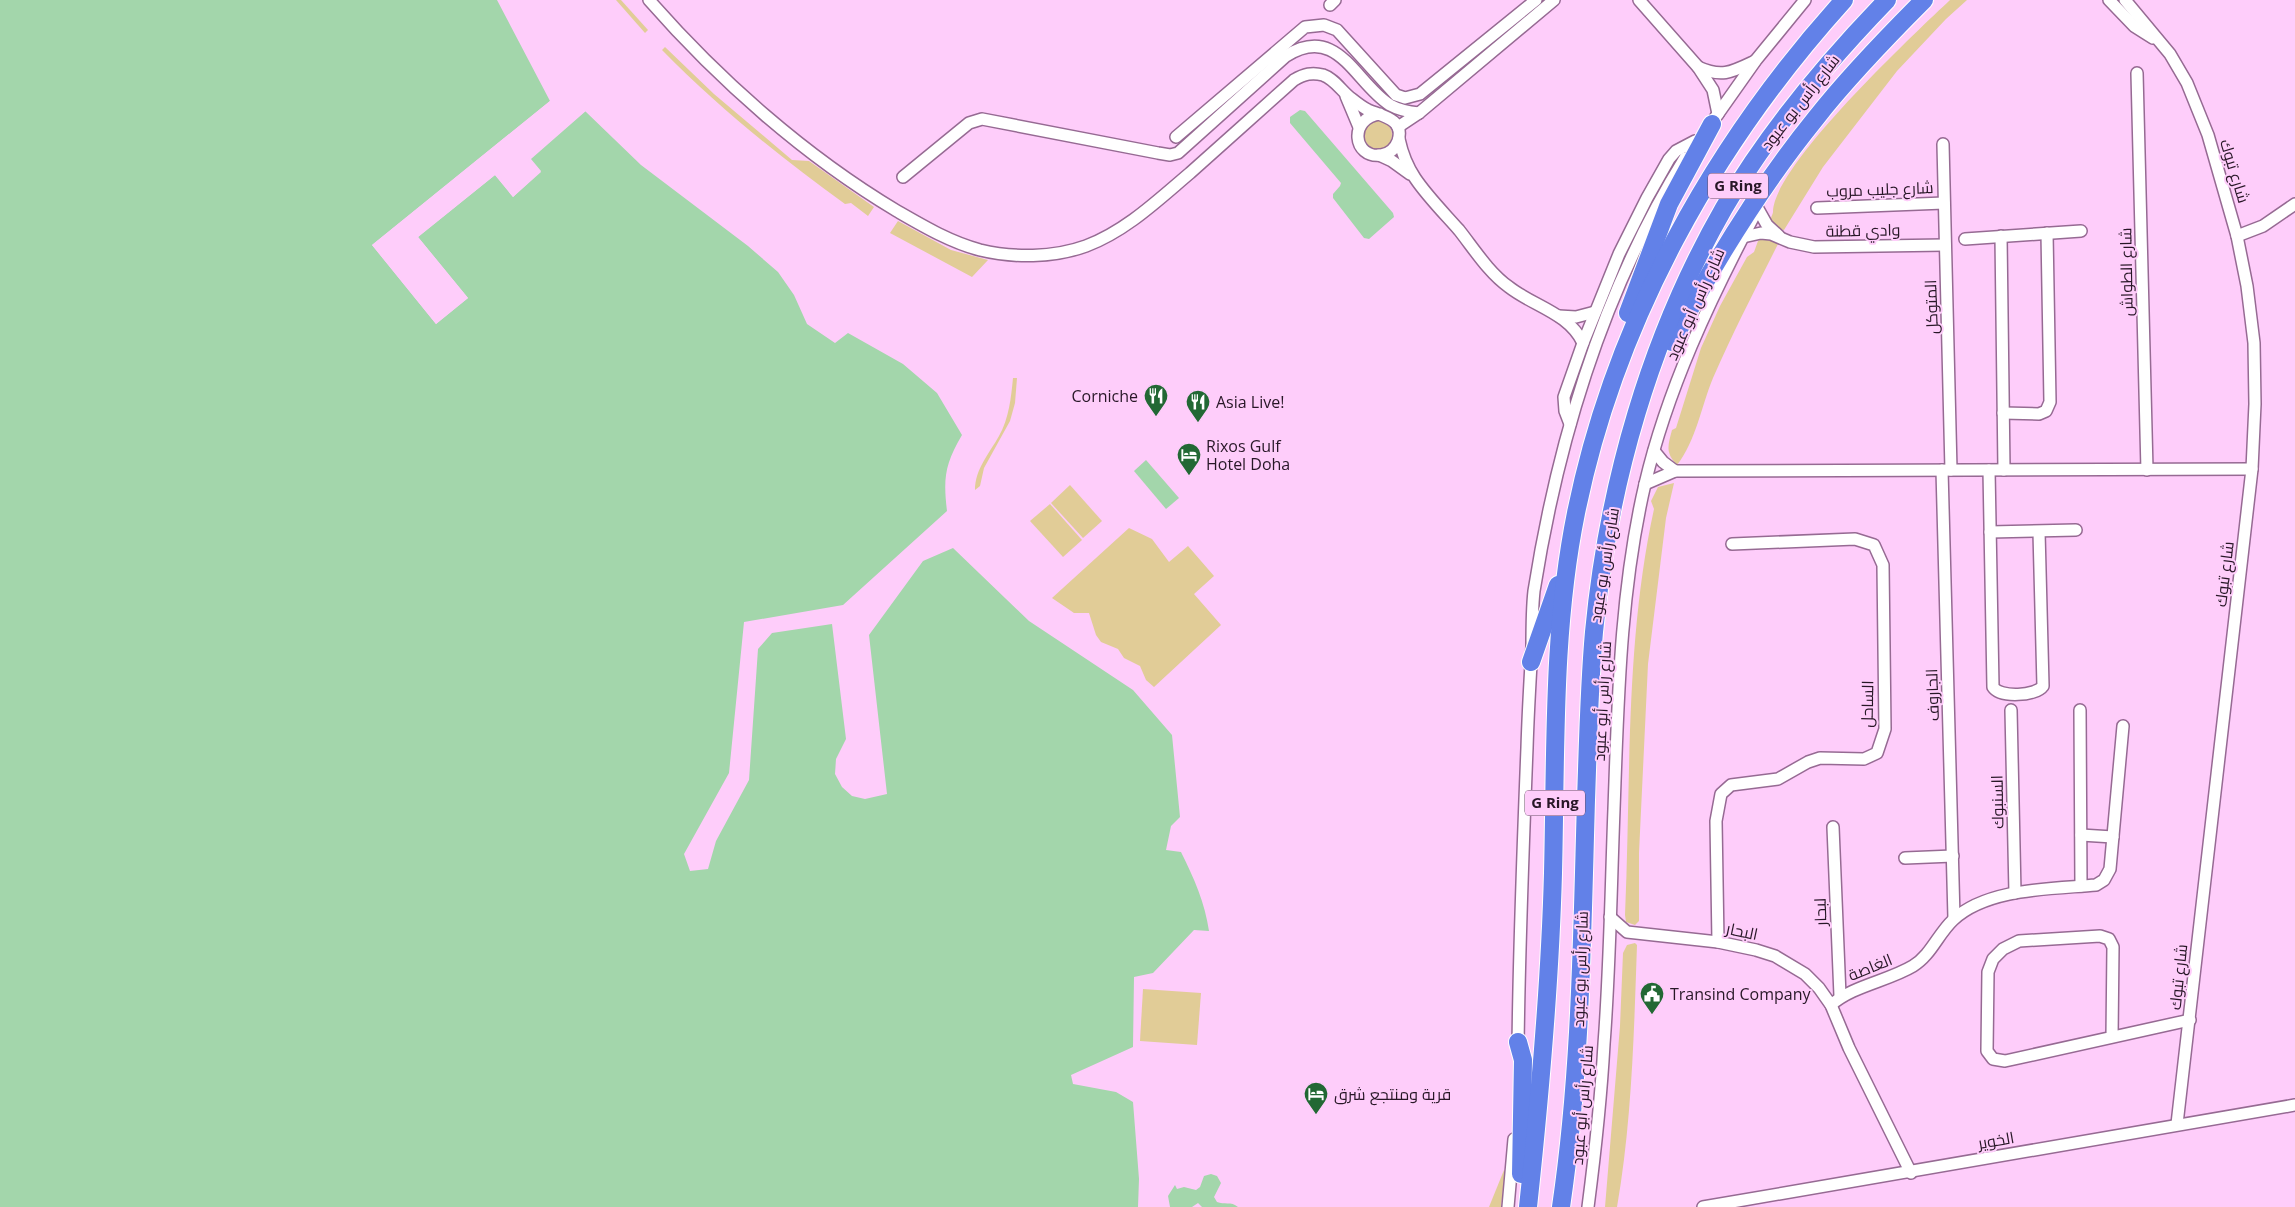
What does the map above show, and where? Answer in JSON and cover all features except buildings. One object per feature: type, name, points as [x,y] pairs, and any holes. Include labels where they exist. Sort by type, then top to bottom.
[{"type":"highway","name":"شارع رأس بو عبود","points":[[1528,1207],[1543,1074],[1553,878],[1558,665],[1569,554],[1587,464],[1605,403],[1635,321],[1655,278],[1697,200],[1737,136],[1781,73],[1844,0]]},
{"type":"highway","name":"شارع رأس بو عبود","points":[[1561,1207],[1566,1171],[1580,1006],[1590,694],[1594,635],[1606,542],[1620,472],[1640,402],[1674,309],[1724,208],[1790,110],[1858,30],[1887,0]]},
{"type":"highway","points":[[1640,402],[1683,322],[1754,202],[1842,86],[1924,0]]},
{"type":"highway","points":[[1605,403],[1626,319],[1660,224],[1680,182],[1715,120]]},
{"type":"highway","points":[[1531,662],[1569,554]]},
{"type":"highway","points":[[1518,1042],[1523,1060],[1521,1207]]},
{"type":"highway","points":[[1566,1171],[1570,1207]]},
{"type":"street","points":[[649,0],[733,86],[822,161],[850,181],[924,227],[947,238],[980,250],[1010,255],[1034,255],[1085,246],[1114,233],[1157,202],[1294,80],[1303,75],[1312,73],[1324,75],[1361,106],[1380,114],[1396,124]]},
{"type":"street","points":[[1176,137],[1301,29],[1328,26],[1342,34],[1396,94],[1411,98],[1420,94],[1536,0]]},
{"type":"street","points":[[1396,124],[1419,113],[1554,0]]},
{"type":"street","points":[[1639,0],[1698,67],[1713,90],[1715,120]]},
{"type":"street","points":[[1508,1207],[1516,1120],[1524,827],[1534,594],[1555,481],[1589,361],[1612,300],[1652,216],[1695,141],[1715,120],[1756,60],[1805,0]]},
{"type":"street","name":"شارع تبوك","points":[[2109,0],[2134,26],[2161,43]]},
{"type":"street","name":"شارع تبوك","points":[[2125,0],[2180,67],[2208,135],[2237,236],[2247,286],[2253,336],[2255,404],[2252,469],[2177,1124]]},
{"type":"street","points":[[903,177],[970,123],[982,119],[1158,153],[1174,154],[1183,151],[1286,56],[1305,48],[1326,48],[1338,54],[1384,100],[1403,111],[1419,113]]},
{"type":"street","points":[[1698,67],[1715,74],[1723,74],[1756,60]]},
{"type":"street","name":"شارع الطواش","points":[[2137,73],[2147,470]]},
{"type":"street","points":[[1345,94],[1359,127],[1358,141],[1362,147],[1372,155],[1379,155],[1392,150],[1398,140]]},
{"type":"street","points":[[1403,111],[1396,124],[1398,140],[1402,155],[1415,178],[1506,285],[1524,299],[1559,316],[1574,328],[1583,343]]},
{"type":"street","points":[[1359,127],[1371,115],[1380,114]]},
{"type":"street","points":[[1570,424],[1565,411],[1564,397],[1583,343],[1619,254],[1656,182],[1676,151],[1695,141]]},
{"type":"street","name":"المتوكل","points":[[1942,144],[1945,245],[1946,470]]},
{"type":"street","points":[[1379,155],[1392,161],[1415,178]]},
{"type":"street","name":"شارع رأس أبو عبود","points":[[1590,1206],[1604,1044],[1622,636],[1630,561],[1645,484],[1654,451],[1687,359],[1706,313],[1780,166]]},
{"type":"street","name":"شارع جليب مروب","points":[[1817,208],[1944,203]]},
{"type":"street","points":[[2237,236],[2263,226],[2295,204]]},
{"type":"street","name":"وادي قطنة","points":[[1758,209],[1767,225],[1782,238]]},
{"type":"street","points":[[1965,238],[2080,231]]},
{"type":"street","name":"وادي قطنة","points":[[1743,237],[1761,232],[1802,246],[1814,247],[1945,245]]},
{"type":"street","points":[[2003,413],[2040,414],[2046,411],[2050,402],[2047,233]]},
{"type":"street","points":[[2001,236],[2004,470]]},
{"type":"street","points":[[1559,316],[1576,317],[1595,312]]},
{"type":"street","points":[[1654,451],[1663,462],[1675,471]]},
{"type":"street","points":[[1645,484],[1675,471],[2252,469]]},
{"type":"street","name":"الجاروف","points":[[1946,470],[1954,918]]},
{"type":"street","points":[[1989,470],[1993,687],[2000,693],[2032,693],[2039,691],[2043,686],[2039,532]]},
{"type":"street","points":[[1990,532],[2076,530]]},
{"type":"street","name":"الساحل","points":[[1718,942],[1716,821],[1721,794],[1732,784],[1778,779],[1808,762],[1820,758],[1864,758],[1877,752],[1885,729],[1883,565],[1874,545],[1855,539],[1732,544]]},
{"type":"street","name":"السنبوك","points":[[2011,710],[2015,893]]},
{"type":"street","points":[[2080,710],[2082,886]]},
{"type":"street","name":"الغاصة","points":[[1831,1005],[1840,996],[1884,981],[1916,964],[1928,953],[1954,918],[1991,898],[2015,893],[2096,885],[2104,880],[2110,869],[2123,726]]},
{"type":"street","name":"لبحار","points":[[1833,827],[1840,996]]},
{"type":"street","points":[[2081,835],[2113,837]]},
{"type":"street","points":[[1905,858],[1953,856]]},
{"type":"street","points":[[1608,947],[1627,932],[1610,917]]},
{"type":"street","name":"البحار","points":[[1627,932],[1718,942],[1756,950],[1791,964],[1819,988],[1831,1005]]},
{"type":"street","points":[[2112,1037],[2113,948],[2108,939],[2100,936],[2019,941],[2003,949],[1993,959],[1988,972],[1987,1051],[1993,1059],[2005,1061],[2190,1020]]},
{"type":"street","points":[[1831,1005],[1849,1048],[1911,1172]]},
{"type":"street","name":"الخوير","points":[[1703,1207],[2295,1105]]},
{"type":"shaded area","points":[[0,0],[497,0],[550,101],[372,245],[436,324],[468,298],[418,237],[495,175],[513,197],[541,172],[530,159],[585,111],[641,165],[748,246],[778,272],[794,295],[807,324],[835,343],[848,333],[903,364],[937,393],[962,435],[952,454],[947,472],[945,489],[947,511],[843,605],[744,622],[729,773],[684,854],[690,871],[708,869],[716,841],[749,780],[758,649],[772,633],[832,624],[846,739],[836,759],[835,774],[842,787],[852,796],[865,799],[887,794],[869,635],[923,561],[953,548],[1029,621],[1133,690],[1172,735],[1180,817],[1171,826],[1166,850],[1181,852],[1205,910],[1209,931],[1194,930],[1153,973],[1134,977],[1133,1047],[1071,1075],[1073,1084],[1116,1092],[1133,1102],[1139,1179],[1138,1207],[0,1207]]},
{"type":"shaded area","points":[[616,0],[621,0],[648,30],[645,33]]},
{"type":"shaded area","points":[[1950,0],[1967,0],[1946,19],[1897,71],[1823,167],[1784,230],[1776,227],[1772,223],[1771,218],[1779,191],[1795,164],[1819,134],[1878,70]]},
{"type":"shaded area","points":[[665,47],[714,94],[792,160],[809,161],[874,207],[868,216],[851,203],[845,204],[750,131],[683,71],[662,50]]},
{"type":"shaded area","points":[[1300,110],[1305,111],[1393,213],[1394,217],[1369,239],[1364,238],[1333,198],[1333,194],[1341,183],[1290,123],[1290,117]]},
{"type":"shaded area","points":[[1378,121],[1388,125],[1392,135],[1388,145],[1378,149],[1368,145],[1364,135],[1368,125]]},
{"type":"shaded area","points":[[898,221],[951,250],[988,260],[972,277],[890,233]]},
{"type":"shaded area","points":[[1770,239],[1778,244],[1713,378],[1694,435],[1684,456],[1677,465],[1669,453],[1669,440],[1672,430],[1676,428],[1701,348],[1720,306],[1747,257],[1754,252],[1758,241]]},
{"type":"shaded area","points":[[1013,378],[1017,378],[1015,403],[1010,421],[984,468],[980,486],[975,490],[980,468],[1005,422]]},
{"type":"shaded area","points":[[1146,460],[1179,498],[1166,509],[1134,471]]},
{"type":"shaded area","points":[[1674,483],[1666,518],[1648,664],[1639,853],[1639,921],[1635,925],[1626,922],[1625,915],[1631,711],[1638,609],[1654,509],[1651,501],[1658,487]]},
{"type":"shaded area","points":[[1070,485],[1102,521],[1083,538],[1051,503]]},
{"type":"shaded area","points":[[1050,504],[1082,540],[1063,557],[1030,521]]},
{"type":"shaded area","points":[[1129,528],[1152,539],[1169,562],[1188,546],[1214,576],[1194,594],[1221,625],[1154,687],[1146,680],[1140,666],[1124,658],[1118,649],[1101,642],[1096,635],[1089,613],[1074,613],[1052,598]]},
{"type":"shaded area","points":[[1635,943],[1637,945],[1633,1043],[1626,1142],[1617,1207],[1605,1207],[1620,1026],[1623,953],[1627,945]]},
{"type":"shaded area","points":[[1143,989],[1201,993],[1197,1045],[1140,1041]]},
{"type":"shaded area","points":[[1504,1170],[1501,1207],[1489,1207]]},
{"type":"shaded area","points":[[1211,1174],[1217,1176],[1221,1183],[1214,1197],[1217,1202],[1233,1204],[1238,1207],[1202,1207],[1198,1203],[1192,1207],[1170,1207],[1168,1196],[1175,1185],[1177,1189],[1184,1187],[1196,1190],[1200,1187],[1204,1176]]},
{"type":"pier","points":[[550,101],[551,103],[375,245],[436,321],[465,298],[416,239],[416,236],[494,172],[497,173],[513,193],[537,171],[528,161],[529,158],[584,109],[587,110],[531,159],[541,171],[513,197],[495,175],[418,237],[468,298],[436,324],[372,245]]},
{"type":"place","name":"Corniche","points":[[1156,417]]},
{"type":"place","name":"Asia Live!","points":[[1198,423]]},
{"type":"place","name":"Rixos Gulf Hotel Doha","points":[[1189,476]]},
{"type":"place","name":"Transind Company","points":[[1652,1015]]},
{"type":"place","name":"قرية ومنتجع شرق","points":[[1316,1115]]}]
